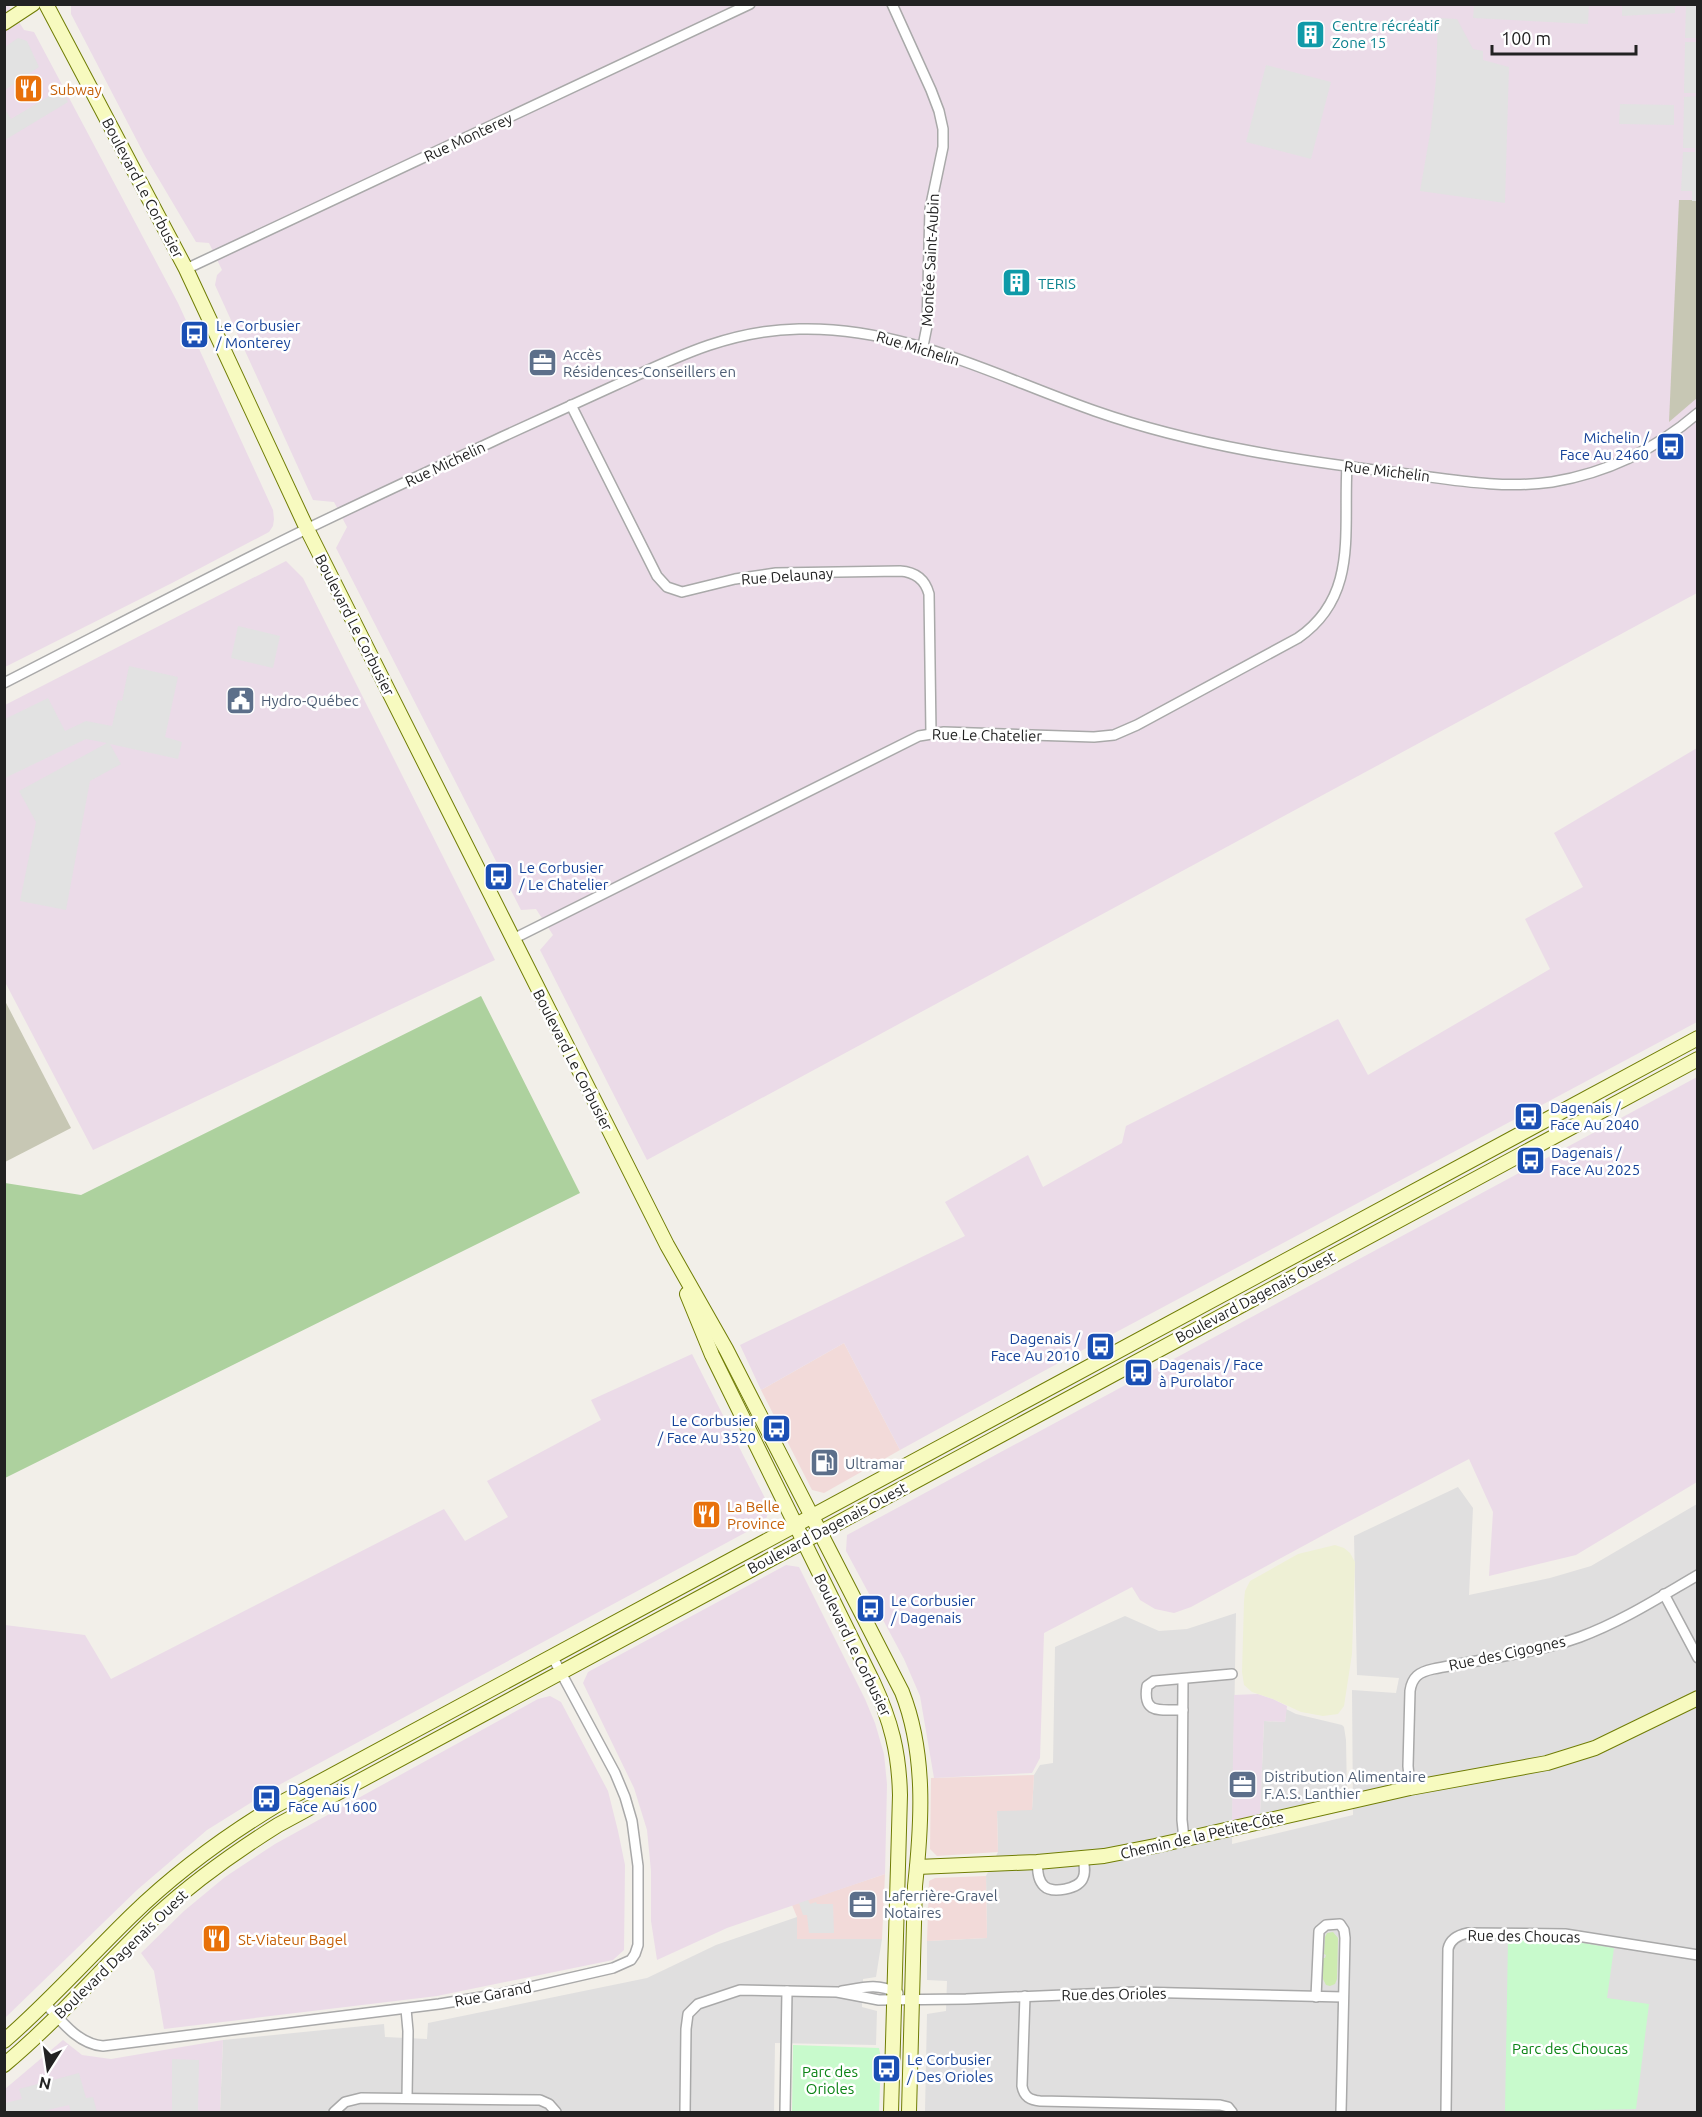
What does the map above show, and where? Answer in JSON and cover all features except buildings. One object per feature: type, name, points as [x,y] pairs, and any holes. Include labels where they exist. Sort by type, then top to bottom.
[{"type":"street","points":[[4,23],[33,4]]},
{"type":"street","name":"Boulevard Le Corbusier","points":[[46,4],[186,269],[307,529],[667,1245],[726,1349],[883,1653],[909,1709],[919,1768],[909,2112]]},
{"type":"street","name":"Rue Monterey","points":[[186,269],[750,4]]},
{"type":"street","name":"Montée Saint-Aubin","points":[[892,4],[934,97],[943,129],[943,147],[930,209],[927,326],[922,346]]},
{"type":"street","name":"Rue Michelin","points":[[4,683],[307,529],[571,405],[690,351],[711,343],[757,332],[800,328],[849,330],[876,334],[922,346],[1088,409],[1147,427],[1239,448],[1347,466],[1492,484],[1550,482],[1584,475],[1628,459],[1664,440],[1698,413]]},
{"type":"street","name":"Rue Delaunay","points":[[571,405],[657,576],[664,585],[671,589],[686,591],[746,577],[787,573],[902,571],[919,577],[929,594],[931,733]]},
{"type":"street","name":"Rue Le Chatelier","points":[[513,939],[908,741],[931,733],[1087,738],[1114,735],[1137,725],[1298,638],[1315,625],[1324,614],[1341,581],[1345,553],[1347,466]]},
{"type":"street","name":"Boulevard Dagenais Ouest","points":[[4,2041],[150,1898],[190,1864],[231,1834],[295,1795],[1698,1038]]},
{"type":"street","name":"Boulevard Dagenais Ouest","points":[[4,2065],[57,2017],[162,1911],[246,1845],[297,1814],[1698,1059]]},
{"type":"street","name":"Boulevard Le Corbusier","points":[[667,1245],[712,1355],[877,1691],[897,1749],[900,1796],[891,2112]]},
{"type":"street","name":"Rue des Cigognes","points":[[1410,1788],[1408,1766],[1410,1697],[1411,1684],[1416,1676],[1428,1670],[1552,1645],[1579,1637],[1607,1626],[1698,1575]]},
{"type":"street","points":[[1664,1594],[1698,1658]]},
{"type":"street","name":"Rue Garand","points":[[45,2003],[79,2037],[92,2044],[103,2046],[406,2009],[500,1994],[627,1963],[635,1954],[638,1937],[638,1866],[630,1814],[615,1773],[552,1656]]},
{"type":"street","points":[[1184,1710],[1153,1709],[1147,1703],[1147,1686],[1151,1682],[1232,1674]]},
{"type":"street","points":[[1183,1679],[1182,1825],[1184,1839]]},
{"type":"street","name":"Chemin de la Petite-Côte","points":[[917,1867],[1037,1862],[1133,1851],[1410,1788],[1563,1759],[1606,1743],[1698,1698]]},
{"type":"street","points":[[1037,1862],[1038,1875],[1044,1886],[1064,1889],[1076,1886],[1082,1880],[1083,1858]]},
{"type":"street","points":[[1316,1996],[1319,1931],[1323,1926],[1336,1924],[1342,1926],[1345,1933],[1341,2112]]},
{"type":"street","name":"Rue des Choucas","points":[[1446,2112],[1448,1949],[1452,1940],[1457,1936],[1468,1933],[1565,1934],[1698,1955]]},
{"type":"street","name":"Rue des Orioles","points":[[685,2112],[688,2014],[692,2007],[740,1990],[837,1992],[881,1986],[894,1995],[912,1998],[966,1999],[1135,1992],[1343,1997]]},
{"type":"street","points":[[785,2112],[787,1991]]},
{"type":"street","points":[[1025,1996],[1022,2086],[1029,2098],[1040,2101],[1224,2105],[1232,2112]]},
{"type":"street","points":[[406,2009],[407,2098]]},
{"type":"street","points":[[334,2112],[352,2099],[407,2098],[540,2100],[549,2104],[556,2112]]},
{"type":"shaded area","points":[[8,4],[24,30],[34,32],[178,303],[273,510],[274,519],[269,532],[5,667],[4,5]]},
{"type":"shaded area","points":[[71,4],[1697,5],[1697,593],[647,1160],[540,950],[553,935],[536,909],[521,910],[336,548],[347,527],[334,502],[313,500],[215,285],[217,275],[222,270],[209,243],[196,242],[145,156],[71,14]]},
{"type":"shaded area","points":[[1474,5],[1589,5],[1588,24],[1473,18]]},
{"type":"shaded area","points":[[1622,5],[1675,5],[1675,13],[1622,16]]},
{"type":"shaded area","points":[[1686,5],[1697,5],[1697,38],[1685,38]]},
{"type":"shaded area","points":[[1438,18],[1457,19],[1473,49],[1483,51],[1483,60],[1509,67],[1505,203],[1420,191],[1431,128],[1436,79]]},
{"type":"shaded area","points":[[18,38],[27,41],[39,67],[5,90],[5,47]]},
{"type":"shaded area","points":[[1685,42],[1697,42],[1697,96],[1696,93],[1684,93]]},
{"type":"shaded area","points":[[1266,65],[1331,82],[1311,159],[1246,142]]},
{"type":"shaded area","points":[[61,89],[68,102],[5,140],[5,109],[11,119]]},
{"type":"shaded area","points":[[1697,96],[1697,201],[1692,201],[1692,191],[1681,191],[1683,152],[1695,152],[1695,148],[1683,148],[1684,97]]},
{"type":"shaded area","points":[[1620,104],[1674,105],[1674,125],[1619,124]]},
{"type":"shaded area","points":[[1679,200],[1697,200],[1697,398],[1669,422]]},
{"type":"shaded area","points":[[286,561],[303,578],[495,960],[93,1150],[5,982],[5,705]]},
{"type":"shaded area","points":[[238,626],[280,636],[273,668],[231,658]]},
{"type":"shaded area","points":[[129,666],[178,677],[165,737],[182,742],[178,759],[110,744],[121,764],[90,781],[66,910],[20,901],[36,822],[19,791],[107,743],[86,739],[5,778],[5,719],[48,698],[65,731],[86,721],[112,726],[118,700],[122,701]]},
{"type":"shaded area","points":[[1697,748],[1697,1022],[900,1450],[844,1343],[761,1390],[740,1345],[965,1236],[945,1202],[1028,1155],[1043,1187],[1122,1143],[1126,1126],[1338,1019],[1368,1075],[1550,969],[1525,919],[1583,887],[1554,833]]},
{"type":"shaded area","points":[[4,999],[71,1128],[5,1162],[4,1162]]},
{"type":"shaded area","points":[[1697,1077],[1697,1482],[1576,1555],[1489,1576],[1493,1512],[1469,1459],[1191,1607],[1174,1613],[1155,1609],[1140,1600],[1132,1587],[1044,1633],[1040,1758],[1032,1773],[934,1778],[920,1696],[904,1659],[846,1551],[847,1535]]},
{"type":"shaded area","points":[[844,1343],[900,1450],[824,1493],[812,1490],[761,1390]]},
{"type":"shaded area","points":[[692,1354],[770,1508],[765,1522],[279,1785],[207,1830],[137,1890],[5,2018],[5,1625],[85,1635],[111,1679],[444,1509],[465,1541],[508,1517],[487,1481],[601,1420],[591,1400]]},
{"type":"shaded area","points":[[1458,1487],[1473,1508],[1469,1595],[1550,1578],[1591,1566],[1697,1504],[1697,2112],[925,2112],[927,2014],[946,2011],[947,1981],[927,1980],[927,1941],[987,1938],[986,1876],[998,1852],[997,1810],[1032,1810],[1034,1775],[1040,1765],[1053,1763],[1055,1647],[1125,1616],[1159,1631],[1187,1629],[1236,1613],[1232,1844],[1353,1815],[1352,1690],[1396,1693],[1399,1678],[1357,1675],[1354,1536]]},
{"type":"shaded area","points":[[1335,1545],[1350,1553],[1355,1562],[1352,1654],[1344,1706],[1338,1714],[1323,1716],[1301,1712],[1252,1692],[1244,1685],[1242,1672],[1244,1601],[1245,1591],[1250,1581],[1298,1554]]},
{"type":"shaded area","points":[[786,1565],[799,1567],[875,1723],[884,1754],[887,1784],[885,1874],[727,1928],[657,1960],[651,1921],[651,1871],[647,1830],[634,1788],[583,1683],[588,1672]]},
{"type":"shaded area","points":[[1258,1694],[1287,1706],[1285,1722],[1264,1721],[1260,1814],[1232,1821],[1234,1695]]},
{"type":"shaded area","points":[[550,1696],[561,1702],[608,1791],[618,1831],[625,1865],[624,1950],[613,1960],[437,1996],[164,2029],[154,1971],[141,1953],[184,1911],[225,1877],[275,1844],[538,1699]]},
{"type":"shaded area","points":[[1286,1709],[1296,1714],[1344,1727],[1347,1795],[1260,1814],[1264,1721],[1285,1722]]},
{"type":"shaded area","points":[[1034,1775],[1032,1810],[997,1811],[998,1852],[937,1856],[930,1849],[931,1778]]},
{"type":"shaded area","points":[[885,1874],[882,1939],[797,1939],[797,1917],[792,1905]]},
{"type":"shaded area","points":[[986,1876],[987,1938],[927,1941],[929,1881],[935,1878]]},
{"type":"shaded area","points":[[808,1900],[810,1904],[816,1902],[817,1904],[833,1904],[834,1933],[809,1933],[807,1915],[803,1915],[799,1903]]},
{"type":"shaded area","points":[[797,1917],[797,1939],[882,1939],[876,1977],[863,1979],[862,2007],[877,2011],[876,2045],[775,2043],[774,2112],[220,2112],[223,2040],[384,2024],[385,2037],[427,2039],[428,2023],[647,1978],[716,1945]]},
{"type":"shaded area","points":[[63,2040],[82,2055],[111,2059],[223,2040],[220,2112],[5,2112],[5,2089]]},
{"type":"shaded area","points":[[172,2059],[199,2060],[198,2112],[172,2112]]},
{"type":"shaded area","points":[[79,2073],[86,2098],[93,2097],[97,2112],[71,2112],[69,2105],[39,2112],[5,2112],[5,2103],[22,2099],[19,2089]]},
{"type":"green space","points":[[481,996],[580,1193],[5,1478],[5,1183],[81,1195]]},
{"type":"green space","points":[[1333,1932],[1338,1938],[1337,1979],[1335,1984],[1330,1986],[1326,1985],[1323,1979],[1323,1958],[1326,1955],[1324,1954],[1325,1937],[1327,1933]]},
{"type":"green space","name":"Parc des Choucas","points":[[1508,1940],[1564,1940],[1614,1948],[1607,1998],[1649,2004],[1636,2109],[1505,2112]]},
{"type":"green space","name":"Parc des Orioles","points":[[793,2045],[879,2048],[881,2058],[879,2112],[792,2112]]},
{"type":"place","name":"Centre récréatif Zone 15","points":[[1311,34]]},
{"type":"place","name":"Subway","points":[[29,89]]},
{"type":"place","name":"TERIS","points":[[1017,283]]},
{"type":"place","name":"Le Corbusier / Monterey","points":[[195,334]]},
{"type":"place","name":"Accès Résidences-Conseillers en","points":[[542,363]]},
{"type":"place","name":"Michelin / Face Au 2460","points":[[1670,446]]},
{"type":"place","name":"Hydro-Québec","points":[[240,700]]},
{"type":"place","name":"Le Corbusier / Le Chatelier","points":[[498,876]]},
{"type":"place","name":"Dagenais / Face Au 2040","points":[[1529,1116]]},
{"type":"place","name":"Dagenais / Face Au 2025","points":[[1530,1161]]},
{"type":"place","name":"Dagenais / Face Au 2010","points":[[1101,1347]]},
{"type":"place","name":"Dagenais / Face à Purolator","points":[[1138,1373]]},
{"type":"place","name":"Le Corbusier / Face Au 3520","points":[[777,1429]]},
{"type":"place","name":"Ultramar","points":[[824,1463]]},
{"type":"place","name":"La Belle Province","points":[[706,1515]]},
{"type":"place","name":"Le Corbusier / Dagenais","points":[[870,1609]]},
{"type":"place","name":"Distribution Alimentaire F.A.S. Lanthier","points":[[1243,1785]]},
{"type":"place","name":"Dagenais / Face Au 1600","points":[[267,1798]]},
{"type":"place","name":"Laferrière-Gravel Notaires","points":[[863,1904]]},
{"type":"place","name":"St-Viateur Bagel","points":[[217,1939]]},
{"type":"place","name":"Le Corbusier / Des Orioles","points":[[886,2068]]}]
